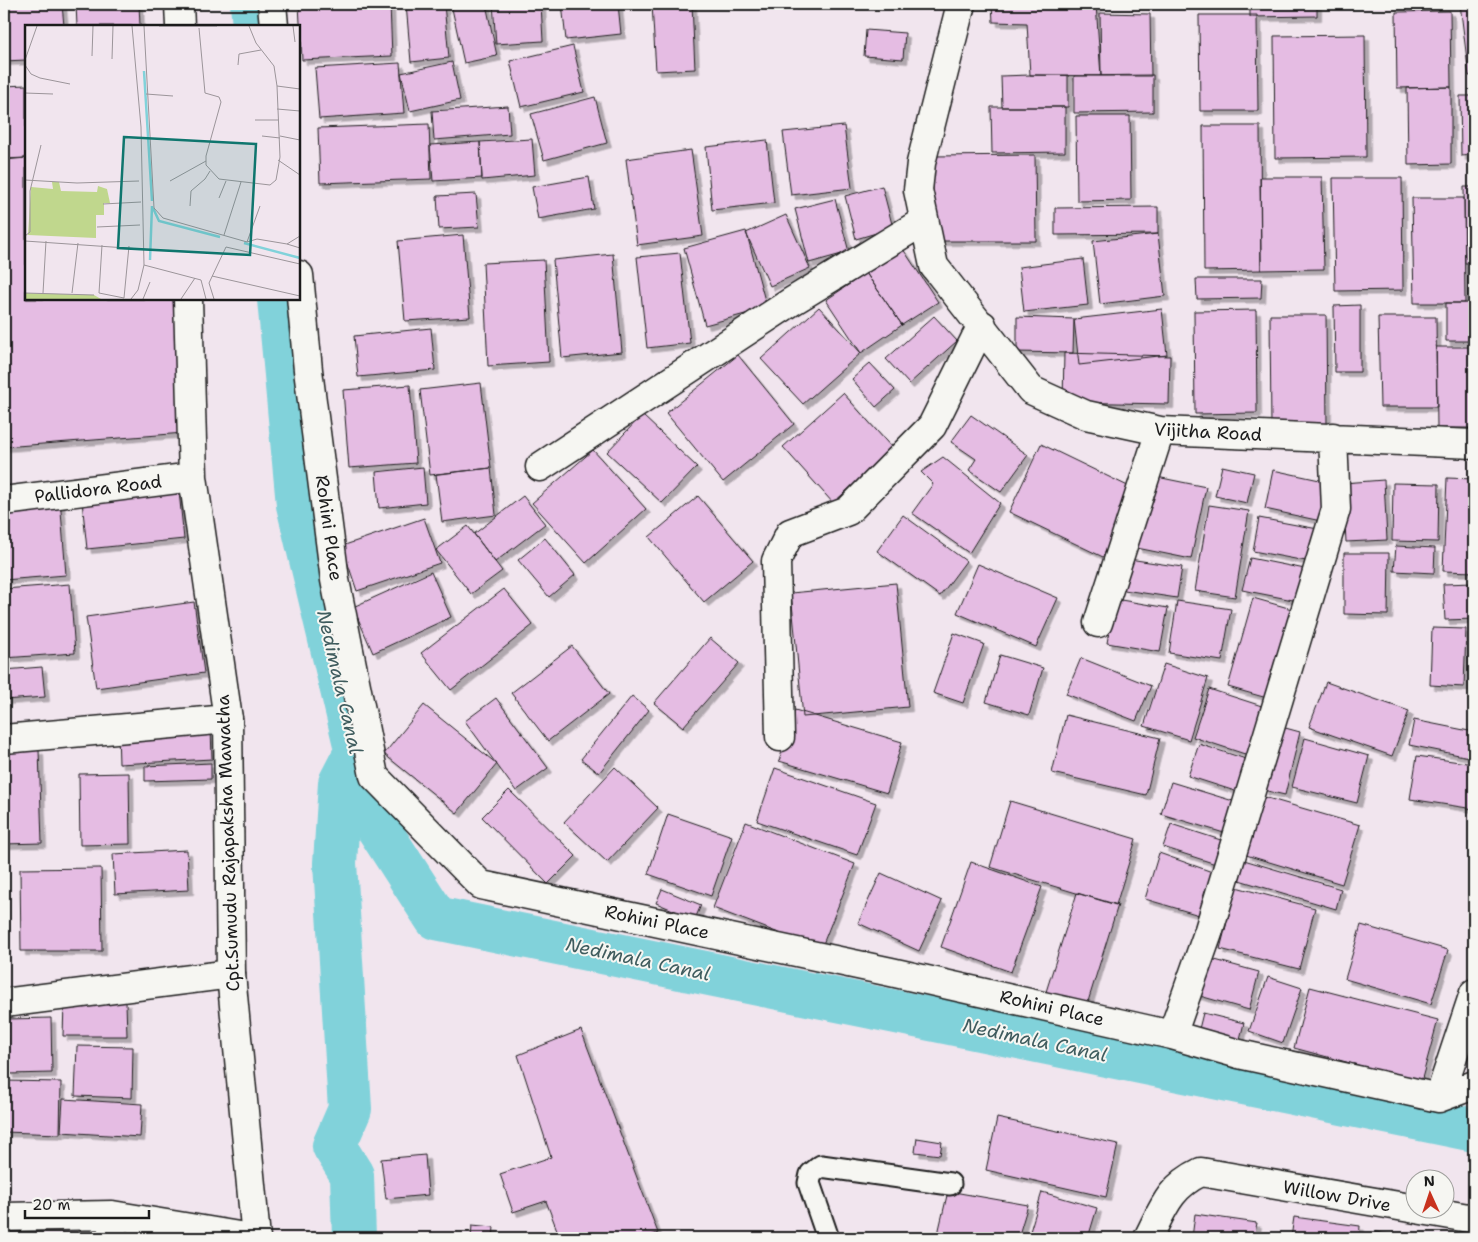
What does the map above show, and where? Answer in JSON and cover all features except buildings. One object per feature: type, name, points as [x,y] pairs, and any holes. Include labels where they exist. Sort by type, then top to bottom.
[{"type":"street","points":[[179,4],[180,25]]},
{"type":"street","points":[[272,4],[274,25]]},
{"type":"street","name":"Vijitha Road","points":[[961,4],[921,163],[918,190],[934,266],[1032,390],[1086,416],[1160,431],[1474,444]]},
{"type":"street","points":[[540,467],[791,302],[924,221]]},
{"type":"street","name":"Rohini Place","points":[[300,286],[308,370],[336,580],[374,776],[481,885],[891,972],[1172,1036],[1239,1054],[1439,1098]]},
{"type":"street","name":"Cpt.Sumudu Rajapaksha Mawatha","points":[[188,300],[193,477],[228,719],[231,974],[256,1238]]},
{"type":"street","points":[[780,737],[776,561],[790,533],[848,511],[932,426],[982,325]]},
{"type":"street","points":[[1098,623],[1160,431]]},
{"type":"street","points":[[1172,1036],[1208,932],[1336,509],[1333,437]]},
{"type":"street","name":"Pallidora Road","points":[[4,501],[193,477]]},
{"type":"street","points":[[4,739],[228,719]]},
{"type":"street","points":[[4,1003],[231,974]]},
{"type":"street","points":[[1439,1098],[1474,993]]},
{"type":"street","points":[[1439,1098],[1474,1085]]},
{"type":"street","name":"Willow Drive","points":[[1148,1238],[1169,1198],[1184,1180],[1201,1172],[1474,1219]]},
{"type":"street","points":[[4,1217],[251,1238]]},
{"type":"lane","points":[[828,1238],[809,1184],[811,1174],[821,1166],[950,1184]]},
{"type":"waterway","name":"Nedimala Canal","points":[[252,4],[254,25]]},
{"type":"waterway","name":"Nedimala Canal","points":[[279,300],[298,505],[373,820],[436,918],[1474,1130]]},
{"type":"waterway","points":[[354,1238],[352,1175],[334,1146],[350,1109],[335,863],[340,783],[356,752]]}]
